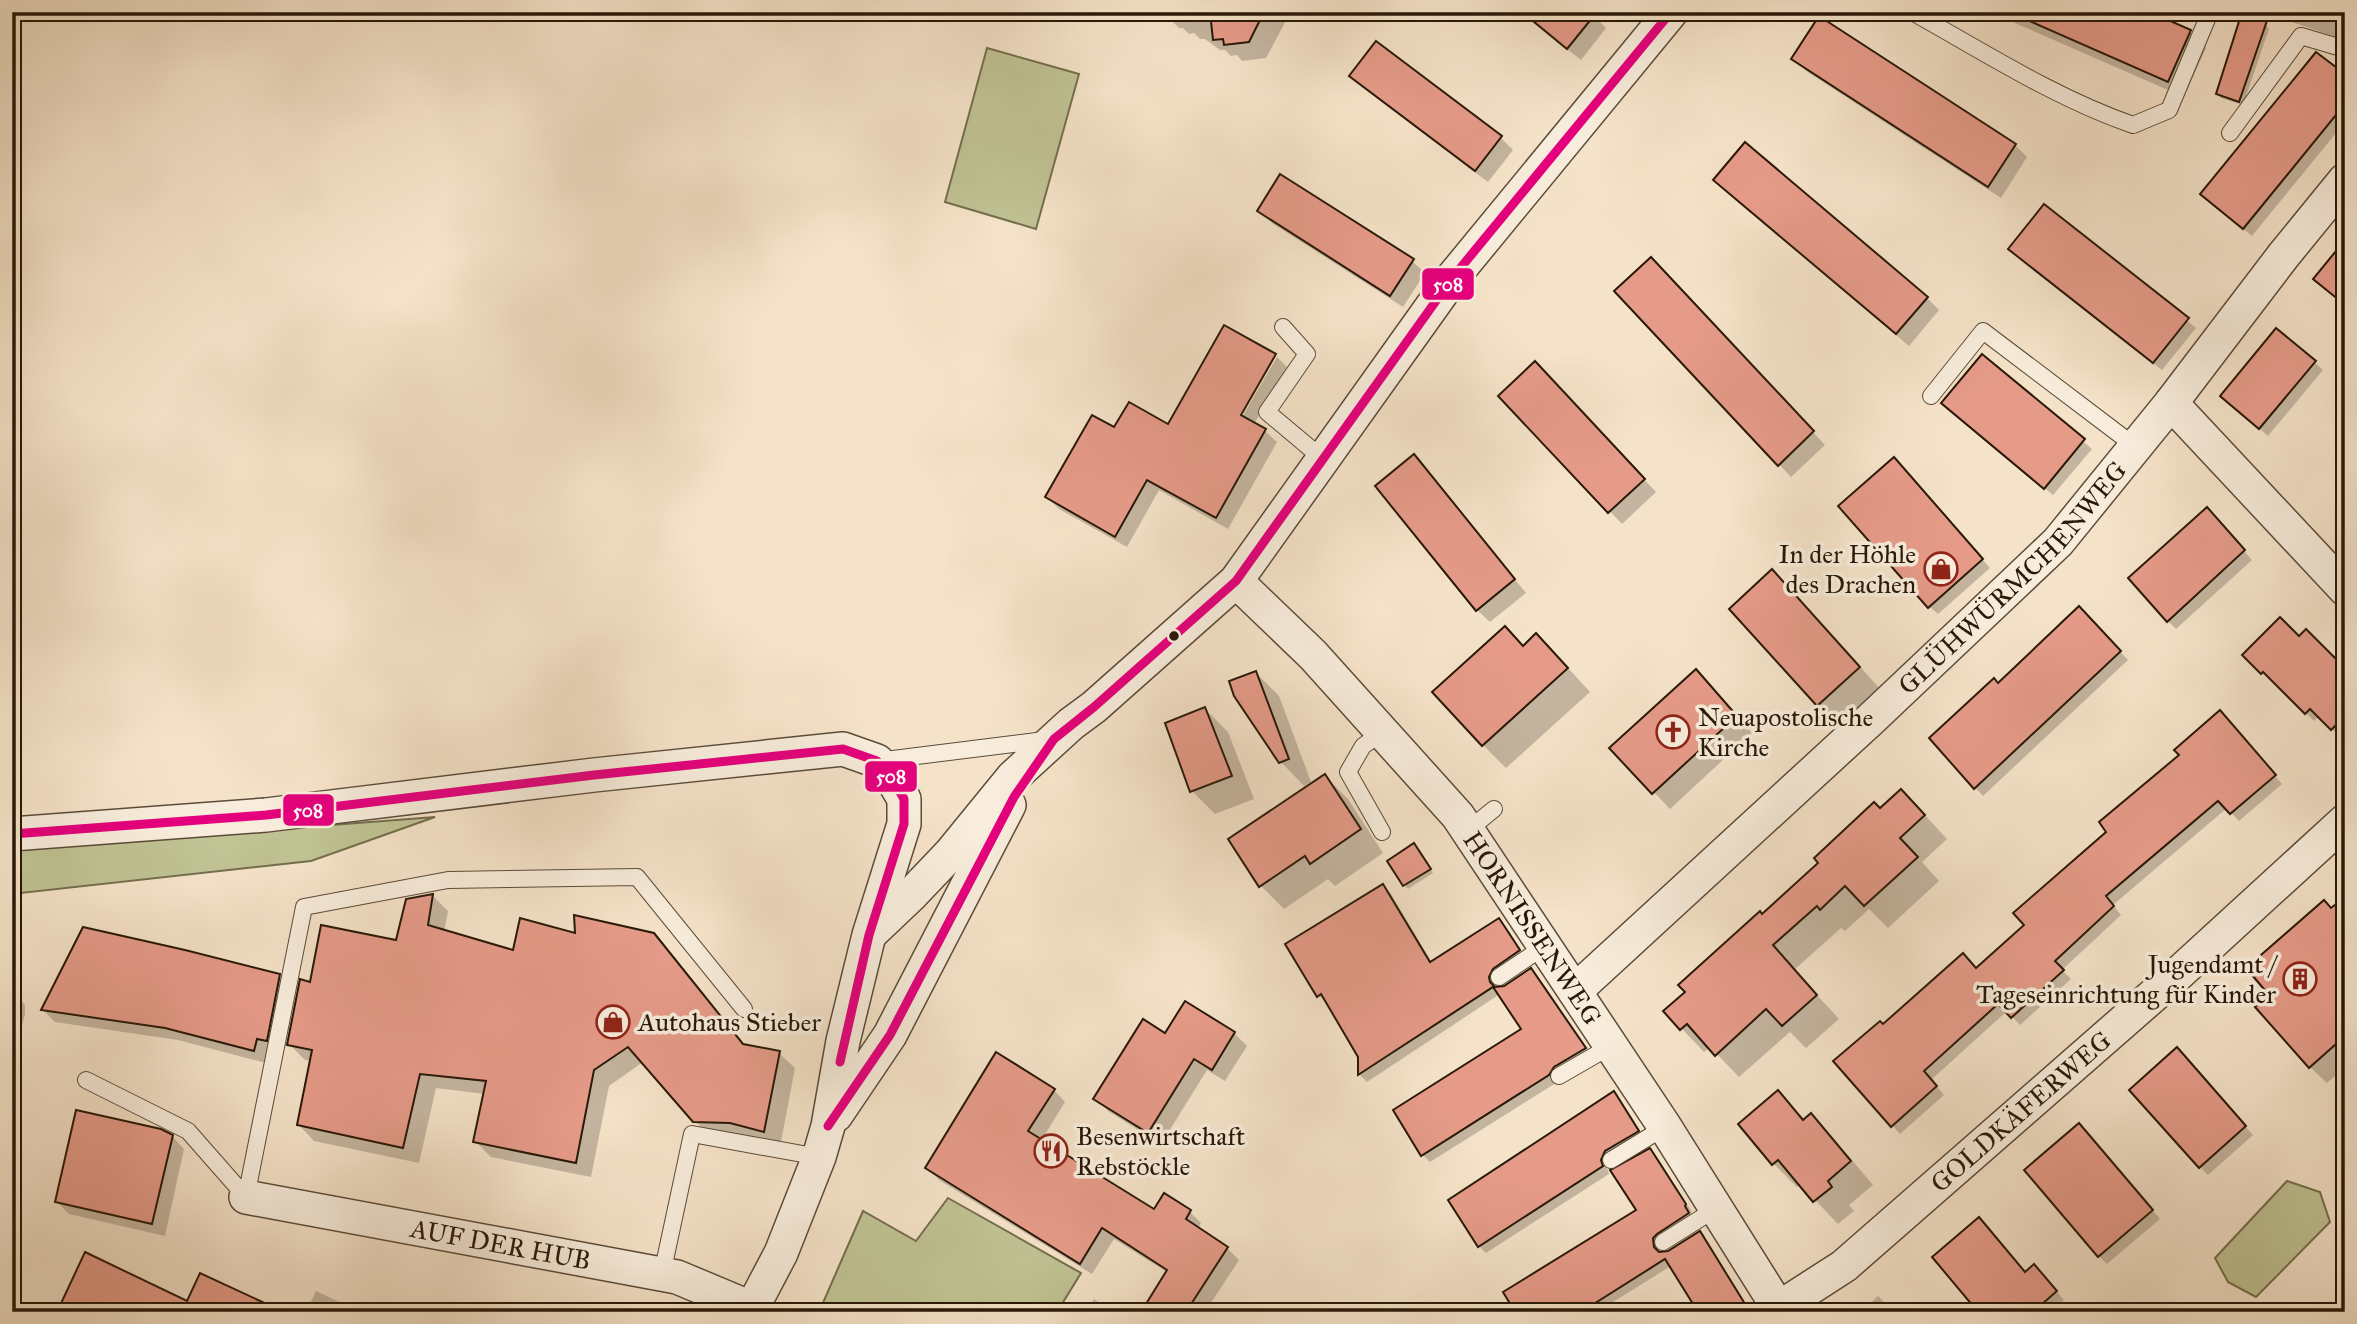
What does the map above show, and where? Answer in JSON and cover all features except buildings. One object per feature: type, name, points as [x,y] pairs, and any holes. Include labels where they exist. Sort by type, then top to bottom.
[{"type":"street","points":[[869,935],[911,896],[951,853],[1013,777],[1236,581],[1453,277],[1671,12]]},
{"type":"street","name":"GLÜHWÜRMCHENWEG","points":[[1575,991],[1860,729],[2058,542],[2171,403],[2274,267],[2345,180]]},
{"type":"street","points":[[2171,403],[2345,589]]},
{"type":"street","name":"HORNISSENWEG","points":[[1236,581],[1313,655],[1458,816],[1665,1127],[1778,1311]]},
{"type":"street","points":[[751,1310],[780,1253],[824,1141],[890,1035],[1014,797],[1054,739]]},
{"type":"street","points":[[12,834],[265,815],[594,775],[843,749],[877,761],[890,775],[904,799],[904,824],[869,935],[843,1041],[824,1141]]},
{"type":"street","name":"GOLDKÄFERWEG","points":[[1778,1311],[1844,1266],[2179,973],[2345,821]]},
{"type":"street","name":"AUF DER HUB","points":[[246,1197],[677,1277],[751,1310]]},
{"type":"lane","points":[[1912,12],[2099,113],[2133,125],[2169,110],[2210,12]]},
{"type":"lane","points":[[2230,133],[2301,36],[2345,49]]},
{"type":"lane","points":[[1283,327],[1307,355],[1267,412],[1323,459]]},
{"type":"lane","points":[[1931,396],[1983,331],[2136,447]]},
{"type":"lane","points":[[1382,832],[1348,772],[1363,746],[1384,731]]},
{"type":"lane","points":[[877,761],[1054,739]]},
{"type":"lane","points":[[1467,831],[1494,809]]},
{"type":"lane","points":[[246,1197],[304,907],[448,880],[637,877],[744,1009]]},
{"type":"lane","points":[[1499,977],[1545,946]]},
{"type":"lane","points":[[1559,1076],[1611,1046]]},
{"type":"lane","points":[[86,1080],[188,1131],[246,1197]]},
{"type":"lane","points":[[1611,1160],[1665,1127]]},
{"type":"lane","points":[[662,1275],[692,1134],[824,1141]]},
{"type":"lane","points":[[1662,1242],[1717,1208]]},
{"type":"green space","points":[[987,48],[1079,74],[1036,229],[945,202]]},
{"type":"green space","points":[[435,817],[311,861],[12,894],[12,850]]},
{"type":"green space","points":[[2287,1181],[2320,1192],[2330,1222],[2256,1297],[2228,1282],[2215,1258]]},
{"type":"green space","points":[[948,1198],[1081,1273],[1057,1312],[819,1312],[863,1211],[916,1241]]},
{"type":"transit line","name":"508","points":[[828,1126],[890,1035],[1014,797],[1054,739],[1236,581],[1453,277],[1671,12]]},
{"type":"transit line","name":"508","points":[[12,834],[266,815],[594,775],[843,749],[877,761],[890,775],[904,799],[904,824],[869,935],[840,1062]]},
{"type":"place","name":"In der Höhle des Drachen","points":[[1941,569]]},
{"type":"place","name":"Neuapostolische Kirche","points":[[1673,732]]},
{"type":"place","name":"Jugendamt / Tageseinrichtung für Kinder","points":[[2300,979]]},
{"type":"place","name":"Autohaus Stieber","points":[[613,1022]]},
{"type":"place","name":"Besenwirtschaft Rebstöckle","points":[[1051,1151]]}]
